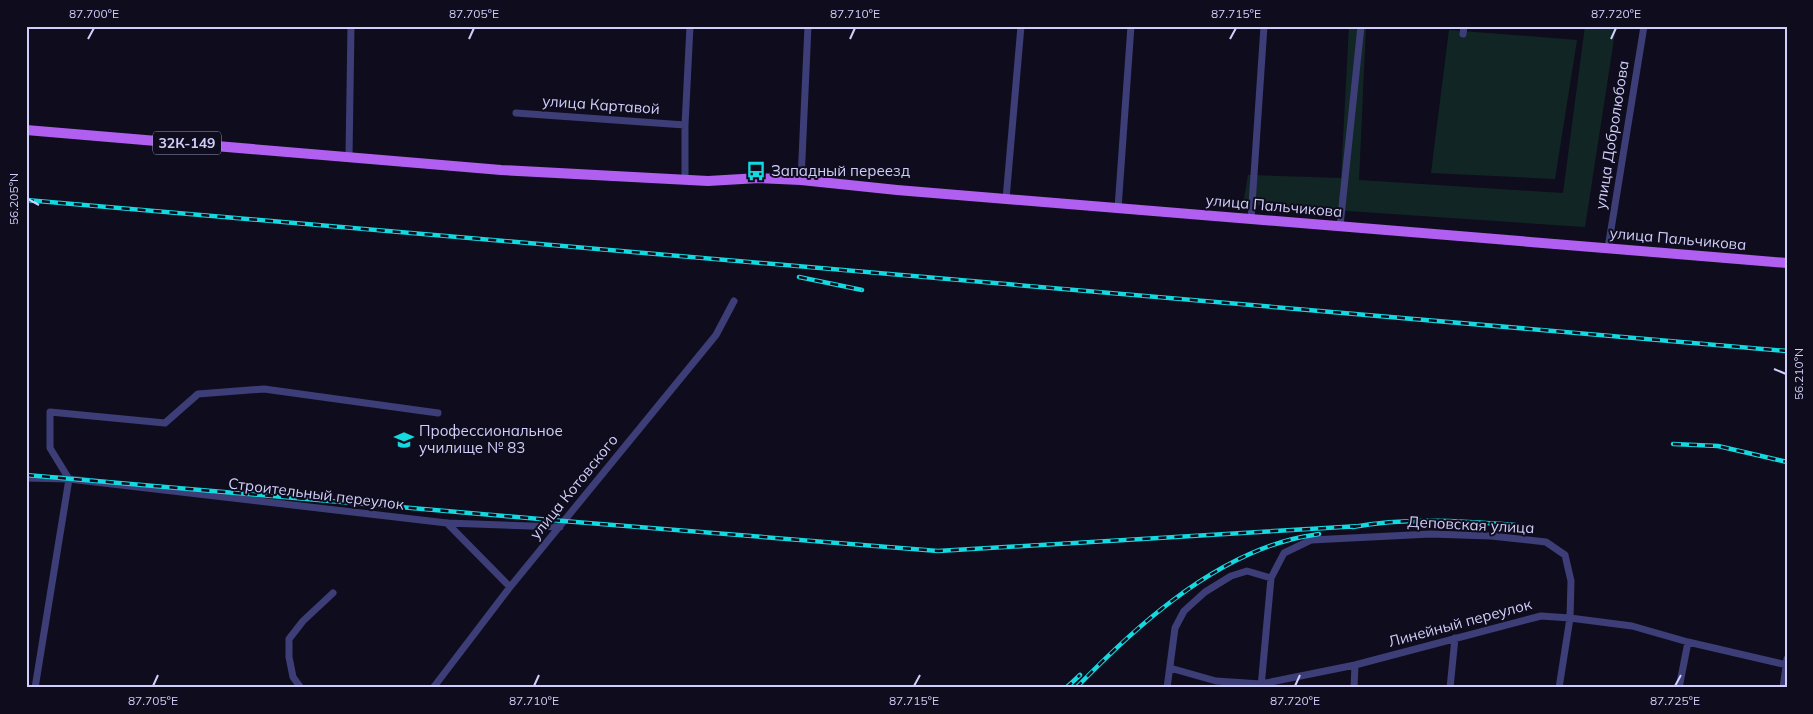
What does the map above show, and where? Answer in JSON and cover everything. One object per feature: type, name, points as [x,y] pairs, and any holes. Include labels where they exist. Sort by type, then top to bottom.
[{"type":"main road","name":"32К-149","points":[[26,130],[348,156]]},
{"type":"main road","name":"улица Пальчикова","points":[[348,156],[501,170],[685,180],[720,181],[759,178],[801,180],[1006,199],[1787,263]]},
{"type":"street","points":[[348,156],[351,26]]},
{"type":"street","points":[[685,180],[685,125],[690,26]]},
{"type":"street","points":[[801,180],[808,26]]},
{"type":"street","points":[[1006,199],[1021,26]]},
{"type":"street","points":[[1118,208],[1131,26]]},
{"type":"street","points":[[1250,219],[1264,26]]},
{"type":"street","points":[[1340,226],[1361,26]]},
{"type":"street","name":"улица Добролюбова","points":[[1608,248],[1644,26]]},
{"type":"street","name":"улица Картавой","points":[[516,113],[685,125]]},
{"type":"street","name":"улица Котовского","points":[[433,688],[510,587],[716,335],[734,301]]},
{"type":"street","points":[[36,688],[69,479],[50,448],[50,412],[165,423],[198,394],[264,389],[438,413]]},
{"type":"street","name":"Строительный переулок","points":[[26,478],[69,479],[447,523],[560,527]]},
{"type":"street","points":[[447,523],[510,587]]},
{"type":"street","name":"Деповская улица","points":[[1271,578],[1284,553],[1311,540],[1431,534],[1491,536],[1546,542],[1565,555],[1571,581],[1570,618]]},
{"type":"street","points":[[1167,688],[1175,628],[1184,611],[1205,592],[1231,576],[1247,571],[1271,578],[1261,686]]},
{"type":"street","points":[[301,688],[293,677],[289,656],[289,639],[303,621],[332,593]]},
{"type":"street","name":"Линейный переулок","points":[[1170,668],[1216,680],[1261,686],[1356,665],[1541,616],[1632,626],[1688,642],[1786,665]]},
{"type":"street","points":[[1559,688],[1570,618]]},
{"type":"street","points":[[1450,688],[1455,638]]},
{"type":"street","points":[[1679,688],[1688,642]]},
{"type":"street","points":[[1783,688],[1787,659]]},
{"type":"street","points":[[1354,688],[1356,665]]},
{"type":"green space","points":[[1349,26],[1366,26],[1359,180],[1563,193],[1585,26],[1616,26],[1585,227],[1243,204],[1248,175],[1341,178]]},
{"type":"green space","points":[[1449,30],[1577,40],[1555,179],[1431,173]]},
{"type":"railway","points":[[26,200],[1787,351]]},
{"type":"railway","points":[[799,277],[862,290]]},
{"type":"railway","points":[[1673,444],[1718,446],[1787,462]]},
{"type":"railway","points":[[26,475],[938,551],[1360,526]]},
{"type":"railway","points":[[1353,527],[1414,521],[1454,521],[1515,525]]},
{"type":"railway","points":[[1076,688],[1098,665],[1147,621],[1201,581],[1229,564],[1259,550],[1293,539],[1319,534]]},
{"type":"railway","points":[[1066,688],[1080,675]]},
{"type":"place","name":"Западный переезд","points":[[756,171]]},
{"type":"place","name":"Профессиональное училище № 83","points":[[404,440]]}]
